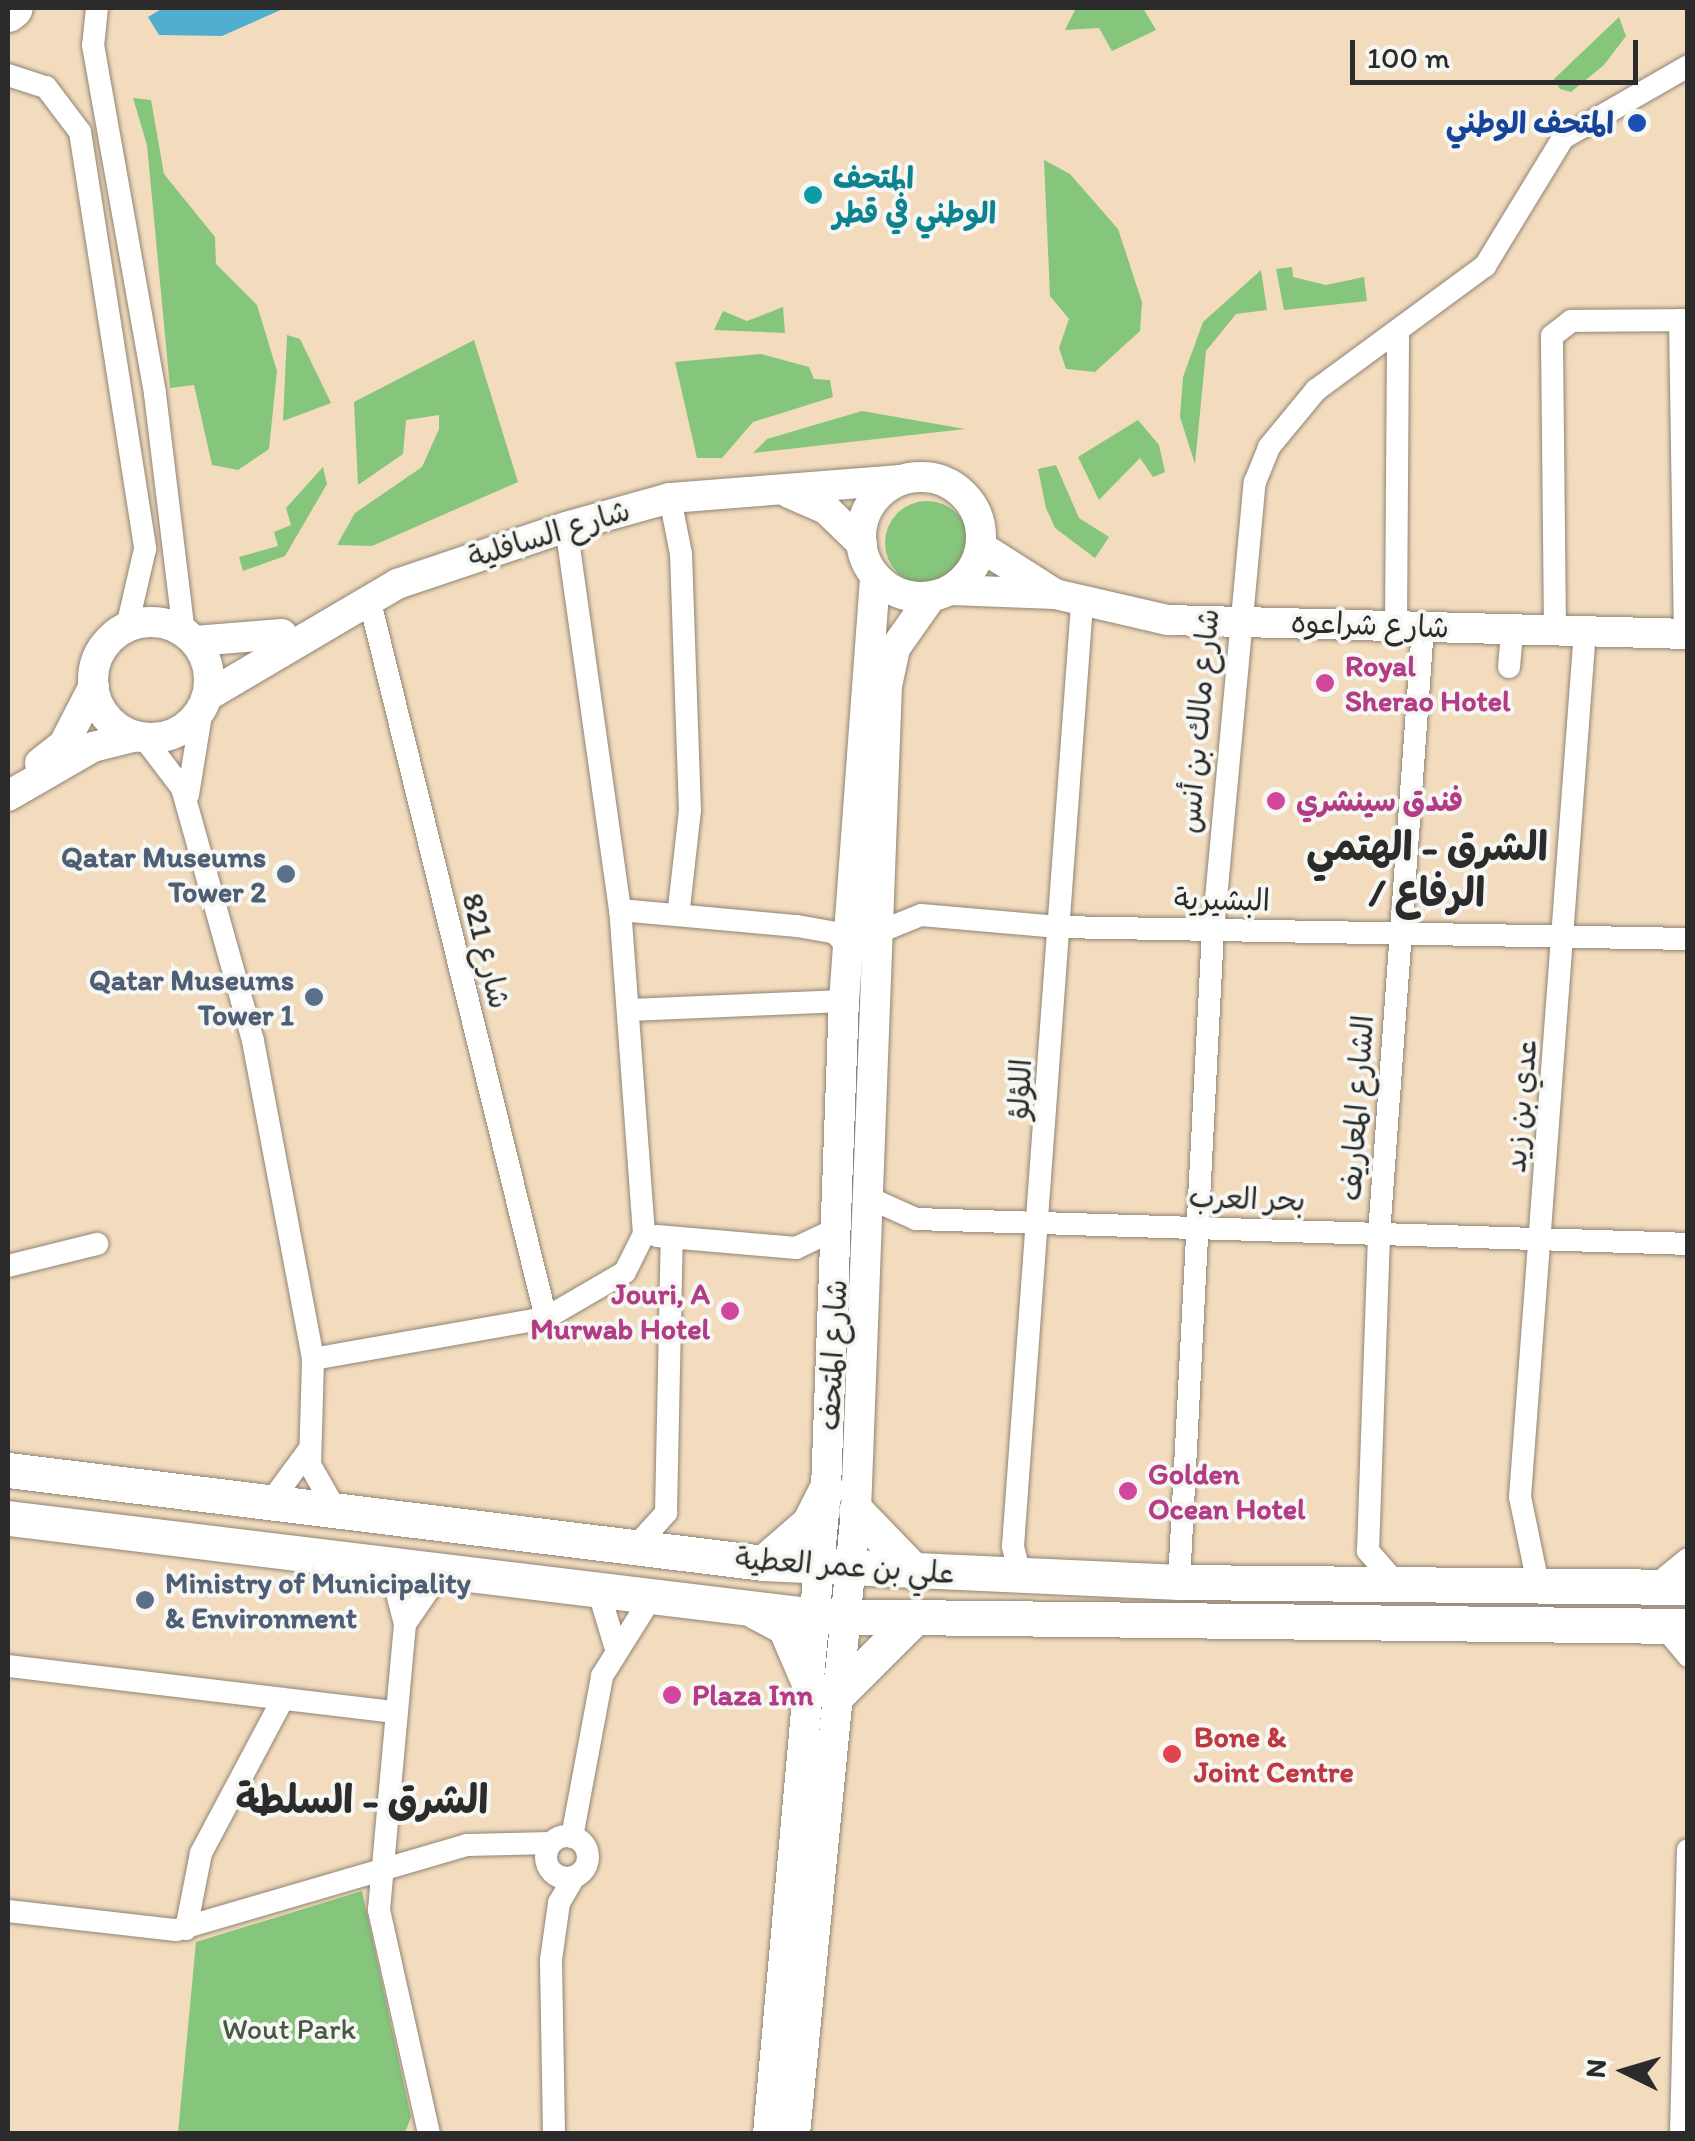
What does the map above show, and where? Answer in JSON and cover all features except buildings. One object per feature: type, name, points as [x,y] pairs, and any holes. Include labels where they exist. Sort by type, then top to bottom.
[{"type":"main road","name":"علي بن عمر العطية","points":[[8,1474],[272,1500],[764,1563],[833,1593],[912,1620],[1676,1627]]},
{"type":"main road","points":[[764,1563],[809,1522],[826,1489]]},
{"type":"main road","points":[[856,1511],[915,1572]]},
{"type":"main road","name":"علي بن عمر العطية","points":[[9,1520],[597,1586],[744,1607],[833,1593],[915,1572],[1179,1582],[1670,1586]]},
{"type":"main road","points":[[248,1548],[294,1536],[402,1540],[833,1593],[1136,1600],[1238,1583]]},
{"type":"main road","points":[[744,1607],[785,1627],[823,1689],[912,1620]]},
{"type":"street","points":[[97,8],[94,45],[155,394],[190,637],[208,667],[188,809]]},
{"type":"street","name":"شارع مالك بن أنس","points":[[1179,1582],[1212,931],[1236,622],[1255,482],[1269,447],[1316,390],[1398,336],[1485,266],[1563,138],[1688,66]]},
{"type":"street","points":[[8,75],[46,87],[80,132],[145,549],[128,627]]},
{"type":"street","points":[[1684,320],[1686,634]]},
{"type":"street","name":"عدي بن زيد","points":[[1538,1584],[1520,1497],[1565,936],[1570,629],[1551,346],[1570,321],[1684,320]]},
{"type":"street","name":"الشارع المعاريف","points":[[1396,1583],[1368,1551],[1379,1234],[1398,930],[1410,626],[1398,336]]},
{"type":"street","points":[[932,478],[960,491],[979,519],[980,548],[941,593],[900,594],[875,576],[862,544],[870,506],[901,480],[932,478]]},
{"type":"street","name":"شارع السافلية","points":[[204,702],[369,598],[566,527],[670,498],[901,480]]},
{"type":"street","name":"شارع السافلية","points":[[782,491],[826,509],[862,544]]},
{"type":"street","points":[[670,498],[680,554],[690,810],[680,908]]},
{"type":"street","points":[[313,1359],[546,1318],[625,1272],[644,1234],[620,910],[566,527]]},
{"type":"street","name":"شارع شراعوه","points":[[980,548],[1068,599]]},
{"type":"street","name":"شارع المتحف","points":[[833,1593],[826,1489],[844,1001],[875,576]]},
{"type":"street","name":"شارع شراعوه","points":[[941,593],[1068,599],[1236,622],[1686,634]]},
{"type":"street","name":"شارع المتحف","points":[[768,2134],[833,1593],[856,1511],[890,668],[941,593]]},
{"type":"street","name":"شارع 821","points":[[369,598],[546,1318]]},
{"type":"street","name":"اللؤلؤ","points":[[1020,1575],[1013,1546],[1044,1222],[1068,599]]},
{"type":"street","points":[[8,793],[64,744],[94,686],[98,656],[128,627],[151,622],[190,637]]},
{"type":"street","name":"شارع السافلية","points":[[190,637],[246,643],[328,622]]},
{"type":"street","points":[[1510,667],[1512,628]]},
{"type":"street","points":[[94,686],[110,721],[140,737],[173,769],[188,809],[272,1118],[313,1359],[309,1450],[314,1481],[334,1508]]},
{"type":"street","points":[[8,793],[93,747],[180,731],[204,702]]},
{"type":"street","points":[[620,910],[680,908],[824,930],[848,946]]},
{"type":"street","name":"البشيرية","points":[[879,932],[921,915],[1058,927],[1688,938]]},
{"type":"street","points":[[628,1010],[844,1001]]},
{"type":"street","name":"بحر العرب","points":[[869,1198],[907,1218],[1688,1244]]},
{"type":"street","points":[[644,1234],[796,1248],[836,1228]]},
{"type":"street","points":[[636,1546],[666,1513],[672,1238]]},
{"type":"street","points":[[8,1266],[96,1244]]},
{"type":"street","points":[[272,1500],[309,1450]]},
{"type":"street","points":[[1670,1586],[1688,1559]]},
{"type":"street","points":[[389,1563],[404,1624],[376,1870],[428,2134]]},
{"type":"street","points":[[404,1624],[443,1569]]},
{"type":"street","points":[[597,1586],[616,1649]]},
{"type":"street","points":[[554,2134],[548,2018],[559,1903],[559,1859],[594,1702],[616,1649],[654,1594]]},
{"type":"street","points":[[1676,1627],[1688,1656]]},
{"type":"street","points":[[8,1666],[394,1712]]},
{"type":"street","name":"شارع المتحف","points":[[795,2134],[823,1689]]},
{"type":"street","points":[[186,1929],[201,1853],[282,1698]]},
{"type":"street","points":[[8,1912],[186,1929],[466,1845],[518,1844],[559,1859]]},
{"type":"street","points":[[1681,2134],[1688,1850]]},
{"type":"green space","points":[[1076,8],[1143,8],[1156,30],[1112,51],[1099,28],[1065,30]]},
{"type":"green space","points":[[1619,17],[1626,36],[1604,65],[1571,92],[1560,89],[1554,79]]},
{"type":"green space","points":[[133,98],[151,100],[164,174],[215,237],[216,264],[257,305],[277,371],[269,449],[238,470],[212,465],[194,385],[170,388],[147,145]]},
{"type":"green space","points":[[1044,160],[1070,174],[1118,229],[1142,302],[1140,331],[1095,372],[1066,369],[1059,348],[1069,319],[1050,296]]},
{"type":"green space","points":[[1292,267],[1293,277],[1326,285],[1364,277],[1367,301],[1284,310],[1276,269]]},
{"type":"green space","points":[[1261,270],[1267,310],[1236,314],[1206,351],[1195,464],[1180,417],[1183,377],[1203,322]]},
{"type":"green space","points":[[783,307],[785,333],[714,330],[723,311],[747,321]]},
{"type":"green space","points":[[287,335],[300,339],[331,403],[283,421]]},
{"type":"green space","points":[[474,340],[518,482],[372,546],[337,545],[355,513],[422,467],[439,429],[439,415],[406,420],[403,454],[358,485],[354,402]]},
{"type":"green space","points":[[761,354],[809,367],[814,379],[830,380],[833,397],[753,422],[722,458],[697,458],[675,362]]},
{"type":"green space","points":[[862,411],[965,429],[753,453],[767,439]]},
{"type":"green space","points":[[1138,420],[1159,445],[1165,472],[1153,477],[1140,458],[1099,500],[1078,457]]},
{"type":"green space","points":[[1056,465],[1079,518],[1109,537],[1095,558],[1055,528],[1046,508],[1038,469]]},
{"type":"green space","points":[[323,467],[327,484],[285,556],[243,571],[239,557],[278,546],[274,532],[291,525],[286,508]]},
{"type":"green space","points":[[927,501],[943,504],[962,520],[969,543],[966,559],[950,578],[927,585],[911,582],[892,566],[885,543],[888,527],[904,508]]},
{"type":"green space","name":"Wout Park","points":[[362,1891],[411,2117],[405,2133],[178,2133],[196,1942]]},
{"type":"water","points":[[163,8],[285,8],[222,36],[159,35],[148,17]]},
{"type":"place","name":"المتحف الوطني","points":[[1637,123]]},
{"type":"place","name":"المتحف الوطني في قطر","points":[[813,195]]},
{"type":"place","name":"Royal Sherao Hotel","points":[[1325,683]]},
{"type":"place","name":"فندق سينشري","points":[[1276,801]]},
{"type":"place","name":"Qatar Museums Tower 2","points":[[286,874]]},
{"type":"place","name":"Qatar Museums Tower 1","points":[[314,997]]},
{"type":"place","name":"Jouri, A Murwab Hotel","points":[[730,1311]]},
{"type":"place","name":"Golden Ocean Hotel","points":[[1128,1491]]},
{"type":"place","name":"Ministry of Municipality & Environment","points":[[145,1600]]},
{"type":"place","name":"Plaza Inn","points":[[672,1695]]},
{"type":"place","name":"Bone & Joint Centre","points":[[1172,1754]]},
{"type":"district","name":"الشرق - الهتمي / الرفاع","points":[[1427,869]]},
{"type":"district","name":"الشرق - السلطة","points":[[362,1799]]}]
